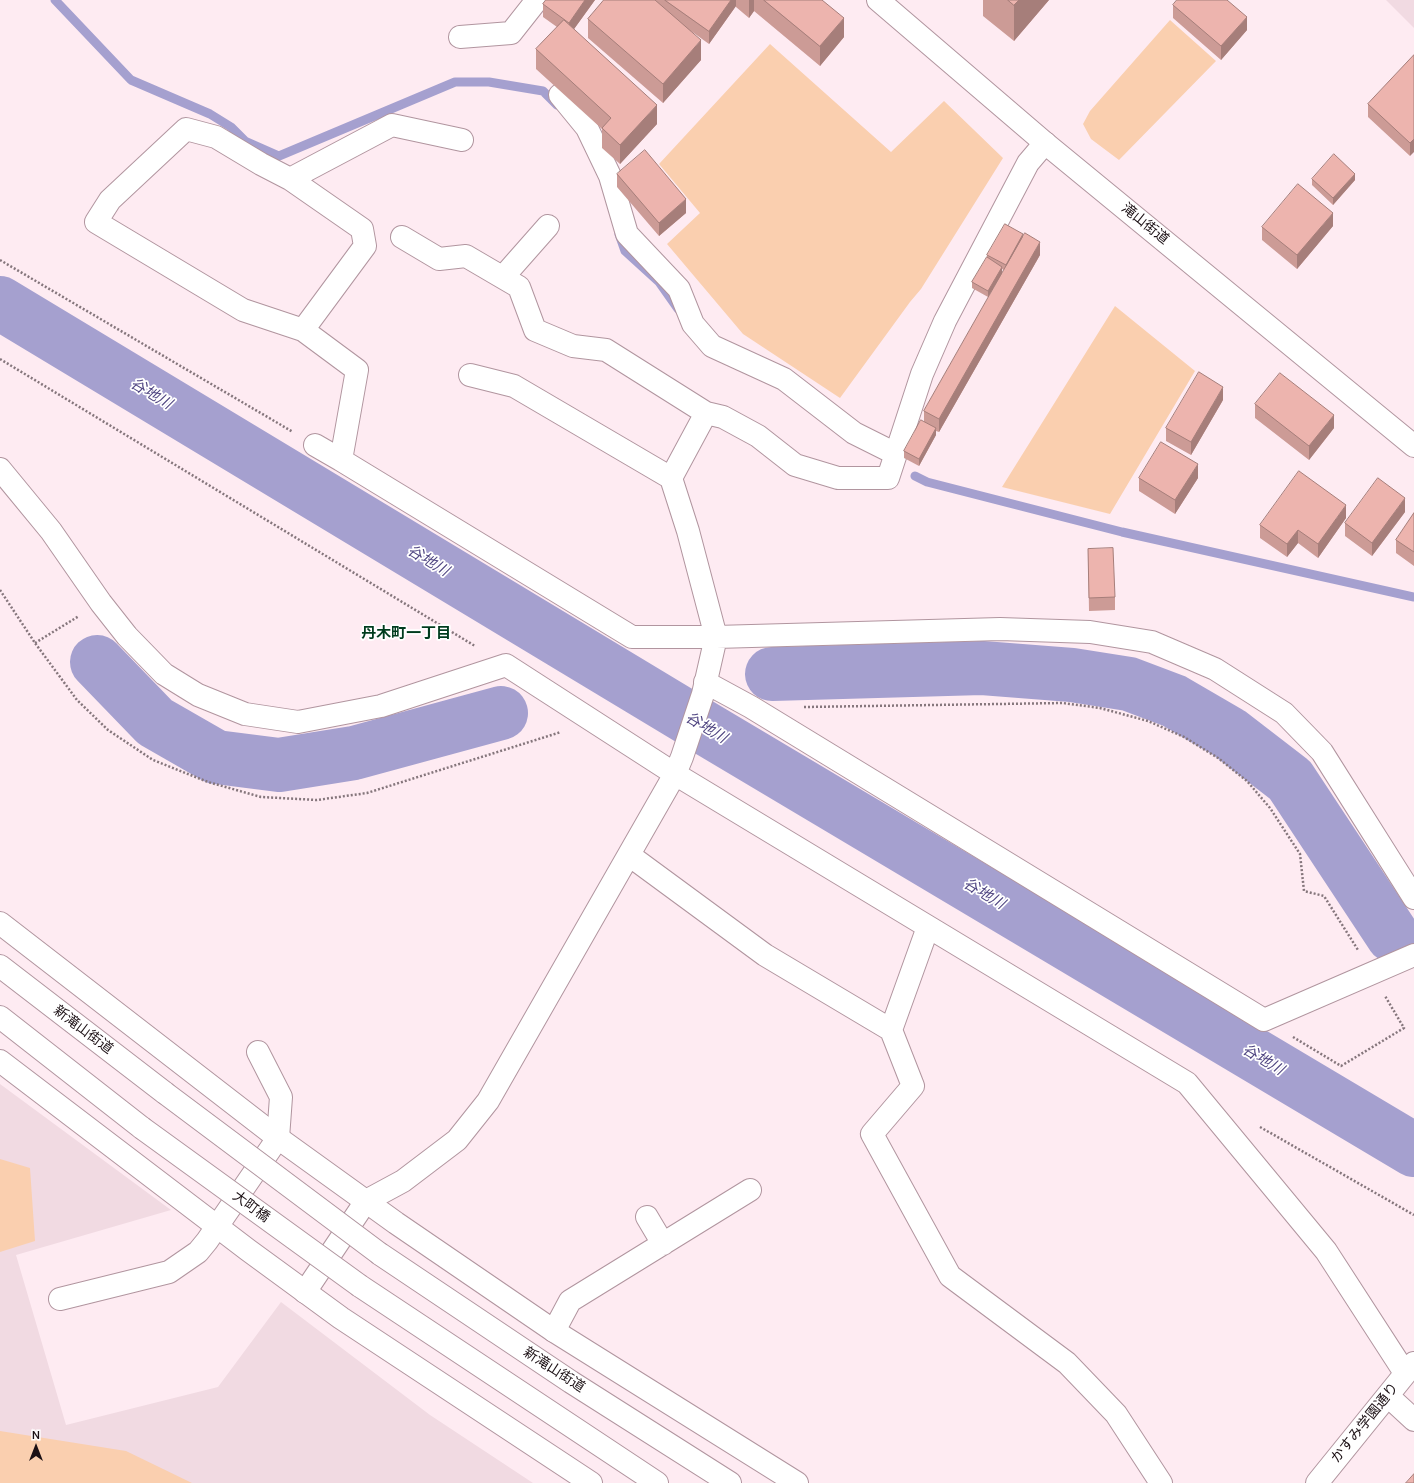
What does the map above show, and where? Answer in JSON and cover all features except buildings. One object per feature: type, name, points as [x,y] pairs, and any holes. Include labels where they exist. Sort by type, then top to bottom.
[{"type":"main road","points":[[460,37],[511,34],[537,0]]},
{"type":"main road","name":"滝山街道","points":[[878,0],[1045,143],[1414,446]]},
{"type":"main road","points":[[560,95],[587,128],[607,169],[627,234],[679,289],[692,324],[712,346],[784,378],[854,434],[896,454]]},
{"type":"main road","points":[[290,179],[392,124],[462,140]]},
{"type":"main road","points":[[303,330],[365,246],[362,228],[290,179],[261,164],[216,137],[186,130],[110,200],[96,222],[243,310],[303,330],[357,370],[341,460]]},
{"type":"main road","points":[[402,237],[438,259],[466,256],[503,277],[519,287],[535,330],[573,346],[606,350],[706,413],[723,417],[758,436],[795,465],[838,478],[888,478],[922,374],[945,321],[1028,163],[1045,143]]},
{"type":"main road","points":[[503,277],[548,226]]},
{"type":"main road","points":[[305,1292],[366,1201],[403,1181],[457,1140],[488,1101],[629,855],[678,765],[704,688],[716,637],[688,531],[671,478],[514,386],[470,375]]},
{"type":"main road","points":[[671,478],[706,413]]},
{"type":"main road","points":[[314,445],[632,637],[716,637],[1000,628],[1090,632],[1152,642],[1215,669],[1284,713],[1322,752],[1414,898]]},
{"type":"main road","points":[[0,469],[51,532],[101,603],[127,636],[164,674],[198,695],[245,714],[298,722],[381,706],[506,665],[678,765],[928,927],[1187,1084],[1326,1251],[1410,1368]]},
{"type":"main road","points":[[704,688],[752,707],[1264,1020],[1414,955]]},
{"type":"main road","points":[[629,855],[765,955],[891,1030],[913,1086],[872,1134],[950,1276],[1067,1363],[1116,1414],[1161,1483]]},
{"type":"main road","points":[[0,923],[278,1138],[366,1201],[554,1330],[797,1483]]},
{"type":"main road","points":[[891,1030],[928,927]]},
{"type":"main road","name":"新滝山街道","points":[[0,966],[380,1254],[571,1382],[730,1483]]},
{"type":"main road","name":"大町橋","points":[[0,1017],[142,1128],[360,1286],[657,1483]]},
{"type":"main road","points":[[60,1299],[169,1272],[198,1252],[278,1138],[281,1097],[258,1052]]},
{"type":"main road","points":[[0,1061],[217,1227],[341,1318],[591,1483]]},
{"type":"main road","points":[[554,1330],[570,1301],[750,1190]]},
{"type":"main road","points":[[647,1217],[663,1244]]},
{"type":"main road","name":"かすみ学園通り","points":[[1317,1483],[1410,1368]]},
{"type":"main road","points":[[1388,1396],[1414,1420]]},
{"type":"path","points":[[0,260],[314,445]]},
{"type":"path","points":[[0,358],[506,665]]},
{"type":"path","points":[[35,643],[101,603]]},
{"type":"path","points":[[800,707],[1063,703],[1100,708],[1148,721],[1184,737],[1218,758],[1247,780],[1270,808],[1300,854],[1304,891],[1324,896],[1404,1028],[1341,1066],[1264,1020]]},
{"type":"path","points":[[1255,1124],[1414,1215]]},
{"type":"shaded area","points":[[1386,0],[1414,0],[1414,28]]},
{"type":"shaded area","points":[[1170,20],[1216,61],[1119,160],[1091,139],[1083,124],[1090,111]]},
{"type":"shaded area","points":[[770,44],[891,152],[944,101],[1003,158],[921,289],[840,398],[743,334],[667,244],[700,213],[659,164]]},
{"type":"shaded area","points":[[1115,306],[1195,371],[1110,514],[1002,487]]},
{"type":"shaded area","points":[[0,1084],[171,1210],[16,1255],[66,1425],[218,1387],[281,1302],[430,1415],[533,1483],[0,1483]]},
{"type":"shaded area","points":[[0,1159],[30,1168],[35,1241],[0,1252]]},
{"type":"shaded area","points":[[0,1431],[126,1451],[192,1483],[0,1483]]},
{"type":"waterway","points":[[55,0],[131,80],[210,114],[231,127],[245,141],[279,156],[455,82],[489,82],[543,91],[557,105]]},
{"type":"waterway","points":[[619,234],[625,251],[659,282],[678,309]]},
{"type":"waterway","name":"谷地川","points":[[0,303],[705,728],[1414,1150]]},
{"type":"waterway","points":[[915,476],[927,482],[1122,532],[1414,597]]},
{"type":"waterway","name":"谷地川","points":[[97,662],[155,722],[216,757],[279,765],[354,753],[501,713]]},
{"type":"waterway","name":"谷地川","points":[[772,674],[982,668],[1072,675],[1129,684],[1174,701],[1229,733],[1290,780],[1393,936]]},
{"type":"district","name":"丹木町一丁目","points":[[406,634]]}]
